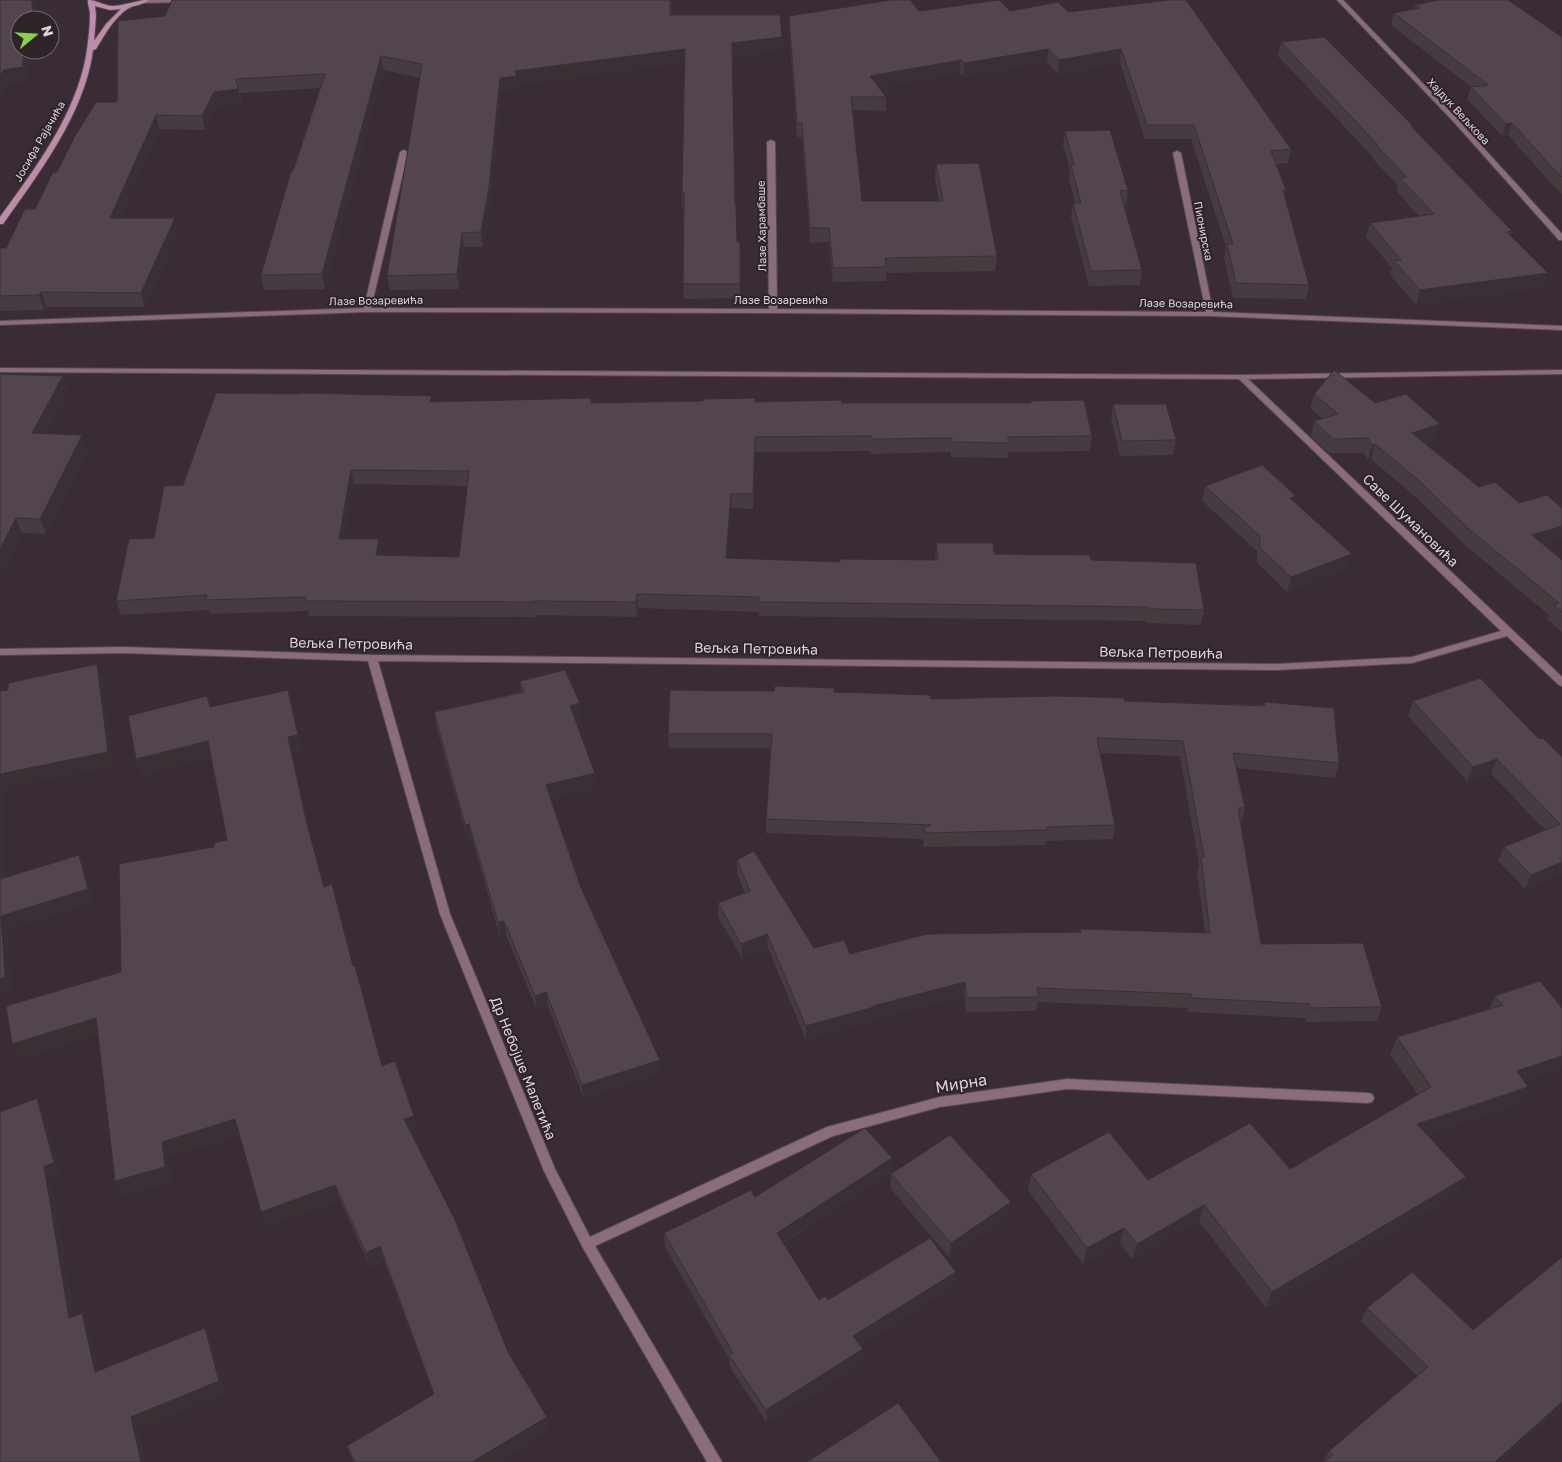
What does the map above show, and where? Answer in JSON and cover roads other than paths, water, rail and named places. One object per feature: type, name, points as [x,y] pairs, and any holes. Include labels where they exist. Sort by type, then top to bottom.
[{"type":"street","points":[[90,1],[106,7],[128,6],[145,1],[194,0]]},
{"type":"street","name":"Хајдук Вељкова","points":[[1340,0],[1455,120],[1562,238]]},
{"type":"street","name":"Јосифа Рајачића","points":[[0,222],[36,172],[74,103],[92,41],[94,9],[90,1]]},
{"type":"street","name":"Јосифа Рајачића","points":[[86,65],[100,34],[128,6]]},
{"type":"street","name":"Лазе Харамбаше","points":[[771,142],[773,310]]},
{"type":"street","points":[[367,310],[404,152]]},
{"type":"street","name":"Пионирска","points":[[1177,153],[1210,314]]},
{"type":"street","name":"Лазе Возаревића","points":[[0,323],[367,310],[773,310],[1210,314],[1562,328]]},
{"type":"street","points":[[0,370],[1241,377],[1562,372]]},
{"type":"street","name":"Саве Шумановића","points":[[1241,377],[1562,683]]},
{"type":"street","name":"Вељка Петровића","points":[[0,652],[123,650],[372,658],[1278,667],[1412,660],[1508,632]]},
{"type":"street","name":"Др Небојше Малетића","points":[[372,658],[445,914],[550,1171],[587,1244],[628,1318],[715,1462]]},
{"type":"street","name":"Мирна","points":[[587,1244],[831,1131],[940,1102],[1067,1084],[1368,1098]]}]
